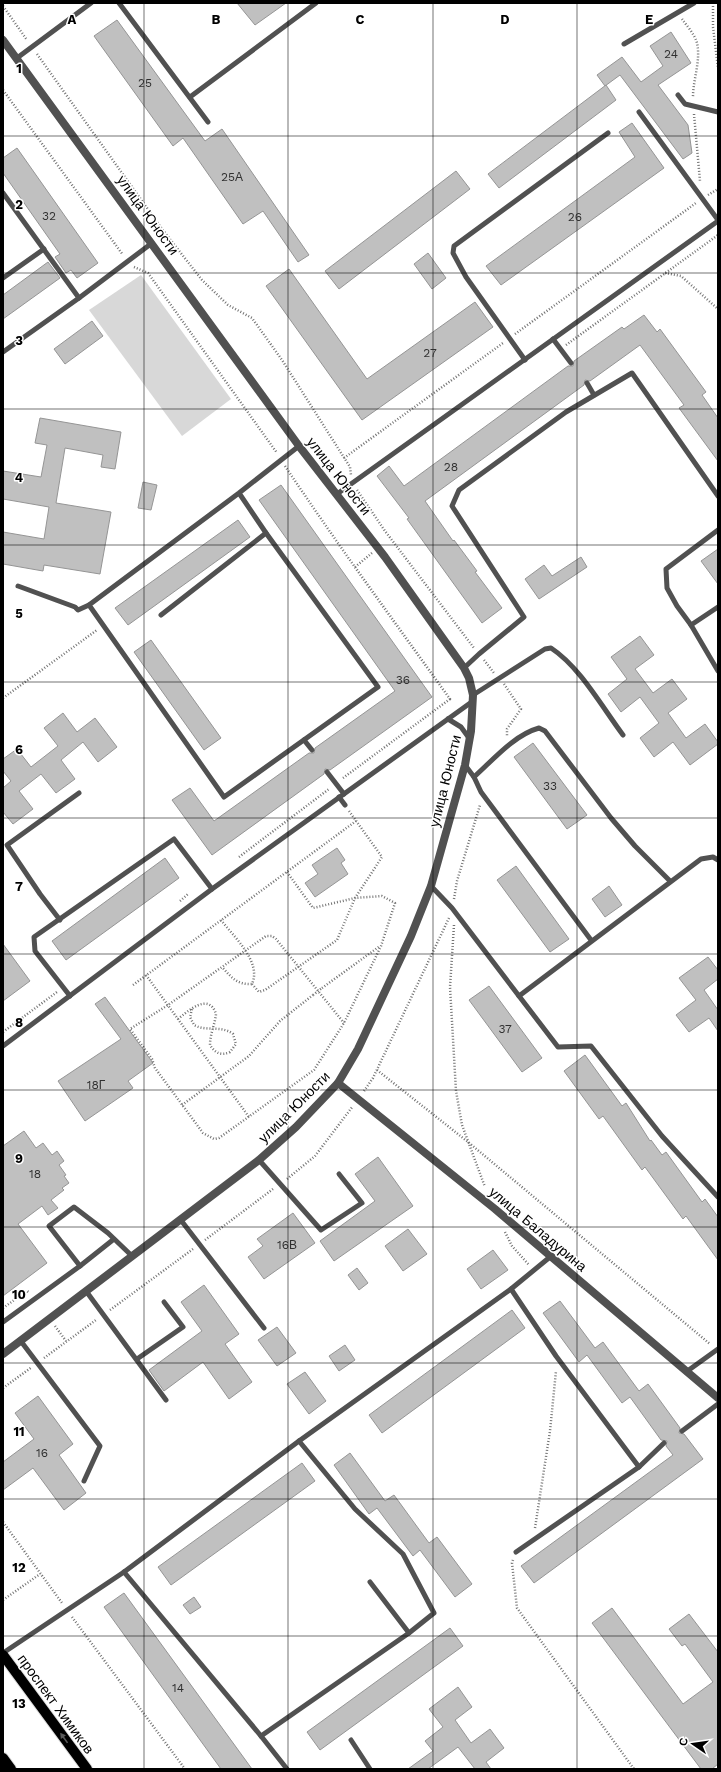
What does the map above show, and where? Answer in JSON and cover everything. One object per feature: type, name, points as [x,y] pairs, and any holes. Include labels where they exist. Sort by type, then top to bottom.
[{"type":"main road","name":"проспект Химиков","points":[[3,1654],[87,1769]]},
{"type":"main road","points":[[3,1758],[11,1769]]},
{"type":"street","name":"улица Юности","points":[[3,1354],[259,1160],[296,1127],[338,1083],[358,1049],[411,936],[431,886],[465,765],[470,738],[473,698],[469,678],[464,668],[337,494],[299,446],[17,58],[4,44]]},
{"type":"street","name":"улица Баладурина","points":[[338,1083],[495,1209],[718,1398]]},
{"type":"lane","points":[[17,58],[90,3]]},
{"type":"lane","points":[[119,3],[208,122]]},
{"type":"lane","points":[[190,97],[316,3]]},
{"type":"lane","points":[[624,44],[694,3]]},
{"type":"lane","points":[[678,94],[685,104],[718,112]]},
{"type":"lane","points":[[337,494],[352,481],[525,360],[718,220],[639,112]]},
{"type":"lane","points":[[525,360],[466,277],[453,253],[454,246],[608,133]]},
{"type":"lane","points":[[3,193],[79,298]]},
{"type":"lane","points":[[3,352],[79,298],[152,243]]},
{"type":"lane","points":[[3,278],[44,249]]},
{"type":"lane","points":[[553,339],[571,364]]},
{"type":"lane","points":[[464,668],[524,617],[452,506],[459,490],[566,412],[632,373],[718,496]]},
{"type":"lane","points":[[587,383],[594,395]]},
{"type":"lane","points":[[18,586],[75,607],[78,610],[89,605],[239,493],[299,446]]},
{"type":"lane","points":[[89,605],[224,797],[378,687],[266,533],[239,493]]},
{"type":"lane","points":[[718,530],[666,569],[667,588],[718,671]]},
{"type":"lane","points":[[161,615],[266,533]]},
{"type":"lane","points":[[691,625],[718,606]]},
{"type":"lane","points":[[3,1046],[212,889],[448,719],[499,679],[545,649],[551,648],[564,656],[623,735]]},
{"type":"lane","points":[[448,719],[461,727],[470,738]]},
{"type":"lane","points":[[474,778],[499,754],[530,731],[539,728],[545,731],[611,818],[635,846],[670,881]]},
{"type":"lane","points":[[304,740],[312,750]]},
{"type":"lane","points":[[465,765],[482,792],[591,940]]},
{"type":"lane","points":[[327,772],[345,805]]},
{"type":"lane","points":[[60,920],[40,894],[7,845],[79,793]]},
{"type":"lane","points":[[70,996],[35,951],[34,937],[174,838],[212,889]]},
{"type":"lane","points":[[519,996],[591,940],[701,859],[713,856],[718,860]]},
{"type":"lane","points":[[431,886],[452,908],[558,1047],[591,1046],[662,1136],[718,1197]]},
{"type":"lane","points":[[259,1160],[320,1230],[362,1203],[338,1174]]},
{"type":"lane","points":[[80,1266],[49,1226],[74,1207],[114,1239],[132,1256]]},
{"type":"lane","points":[[180,1219],[264,1328]]},
{"type":"lane","points":[[3,1322],[80,1266],[114,1239]]},
{"type":"lane","points":[[3,1654],[124,1572],[299,1441],[511,1289],[550,1257]]},
{"type":"lane","points":[[511,1289],[556,1356],[639,1467]]},
{"type":"lane","points":[[86,1291],[166,1400]]},
{"type":"lane","points":[[137,1359],[183,1327],[164,1302]]},
{"type":"lane","points":[[20,1340],[100,1446],[84,1481]]},
{"type":"lane","points":[[686,1372],[717,1350]]},
{"type":"lane","points":[[682,1431],[718,1404]]},
{"type":"lane","points":[[261,1736],[409,1633],[434,1613],[403,1554],[356,1509],[299,1441]]},
{"type":"lane","points":[[516,1552],[639,1467],[664,1443]]},
{"type":"lane","points":[[124,1572],[287,1769]]},
{"type":"lane","points":[[370,1582],[409,1633]]},
{"type":"lane","points":[[351,1740],[370,1769]]},
{"type":"path","points":[[713,3],[713,27],[718,68]]},
{"type":"path","points":[[3,6],[162,229],[202,280],[228,305],[252,318],[350,467],[352,481],[385,531],[521,708],[507,729],[508,735],[499,754]]},
{"type":"path","points":[[3,90],[127,262],[138,270],[148,273],[450,699]]},
{"type":"path","points":[[344,458],[702,199]]},
{"type":"path","points":[[561,349],[718,235]]},
{"type":"path","points":[[665,273],[681,276],[718,309]]},
{"type":"path","points":[[3,698],[104,625]]},
{"type":"path","points":[[482,792],[480,806],[457,881],[452,908],[454,934],[450,987],[452,1054],[462,1125],[487,1192]]},
{"type":"path","points":[[252,984],[259,992],[265,990],[337,940],[355,898],[382,856],[345,805]]},
{"type":"path","points":[[133,985],[356,821]]},
{"type":"path","points":[[287,872],[313,908],[355,898],[382,896],[395,903],[380,946],[344,1023],[314,1070],[219,1138],[214,1139],[203,1133],[155,1068],[152,1059],[130,1029],[168,1006],[244,950],[266,936],[272,936],[344,1023]]},
{"type":"path","points":[[221,920],[244,950],[254,966],[255,978],[252,984]]},
{"type":"path","points":[[182,1105],[249,1056],[280,1021],[380,946]]},
{"type":"path","points":[[222,967],[234,981],[244,985],[252,984]]},
{"type":"path","points":[[146,975],[249,1117]]},
{"type":"path","points":[[178,1018],[192,1009],[202,1004],[207,1004],[215,1009],[216,1014],[213,1028],[210,1040],[212,1048],[219,1054],[230,1052],[236,1044],[233,1034],[225,1029],[213,1028],[202,1028],[194,1025],[190,1016],[192,1009]]},
{"type":"path","points":[[377,1070],[468,1142],[717,1350]]},
{"type":"path","points":[[503,1227],[512,1246],[534,1270]]},
{"type":"path","points":[[3,1308],[27,1291],[35,1299]]},
{"type":"path","points":[[50,1319],[66,1341]]},
{"type":"path","points":[[530,1534],[535,1529],[550,1431],[556,1386],[556,1356]]},
{"type":"path","points":[[3,1522],[66,1610],[185,1769]]},
{"type":"path","points":[[516,1552],[512,1563],[517,1608],[634,1769]]},
{"type":"path","points":[[3,1600],[40,1574]]},
{"type":"shaded area","points":[[141,275],[231,399],[182,436],[89,310]]},
{"type":"building","points":[[237,3],[286,3],[255,25]]},
{"type":"building","points":[[117,20],[205,141],[222,129],[309,255],[298,262],[263,211],[243,224],[183,138],[173,146],[94,36]]},
{"type":"building","points":[[671,32],[691,63],[658,85],[688,125],[692,153],[683,159],[620,75],[605,86],[597,75],[622,57],[641,82],[663,66],[650,46]]},
{"type":"building","points":[[606,85],[616,100],[499,188],[488,174]]},
{"type":"building","points":[[632,123],[664,168],[501,285],[486,266],[635,157],[619,132]]},
{"type":"building","points":[[17,148],[98,263],[77,278],[71,270],[66,273],[55,257],[60,254],[3,173],[3,158]]},
{"type":"building","points":[[456,171],[470,189],[339,289],[325,271]]},
{"type":"building","points":[[428,253],[446,278],[432,289],[414,264]]},
{"type":"building","points":[[48,262],[60,278],[3,319],[3,295]]},
{"type":"building","points":[[289,269],[367,379],[475,302],[493,327],[362,420],[266,286]]},
{"type":"building","points":[[644,315],[657,332],[660,329],[706,392],[702,395],[718,418],[718,461],[679,408],[684,405],[640,345],[590,381],[585,380],[584,385],[425,501],[453,541],[454,540],[477,571],[475,572],[502,608],[482,623],[407,519],[409,518],[377,476],[389,466],[404,486],[568,366],[573,366],[574,361],[622,327],[624,329]]},
{"type":"building","points":[[92,321],[103,336],[65,364],[54,349]]},
{"type":"building","points":[[40,418],[121,432],[115,469],[101,467],[103,455],[65,448],[56,503],[111,512],[100,574],[44,565],[43,571],[3,564],[3,532],[44,539],[49,507],[3,499],[3,471],[41,477],[47,445],[35,443]]},
{"type":"building","points":[[143,482],[157,485],[151,510],[138,508]]},
{"type":"building","points":[[281,485],[432,697],[330,770],[325,769],[324,774],[212,855],[172,800],[190,788],[214,821],[309,753],[314,753],[315,748],[395,691],[259,500]]},
{"type":"building","points":[[238,520],[250,537],[128,625],[115,608]]},
{"type":"building","points":[[718,549],[718,584],[701,561]]},
{"type":"building","points":[[581,557],[587,567],[539,599],[525,579],[544,565],[552,576]]},
{"type":"building","points":[[640,636],[654,655],[635,669],[653,693],[672,679],[687,699],[668,713],[686,738],[705,724],[718,742],[718,744],[690,765],[673,742],[654,757],[640,738],[659,723],[640,697],[621,712],[608,694],[627,679],[611,657]]},
{"type":"building","points":[[151,640],[221,738],[204,750],[134,652]]},
{"type":"building","points":[[63,713],[77,732],[95,718],[117,747],[98,762],[83,742],[61,760],[75,779],[56,793],[41,774],[19,791],[33,809],[13,824],[3,812],[3,788],[11,781],[3,771],[3,759],[17,749],[31,767],[58,746],[44,728]]},
{"type":"building","points":[[533,743],[587,815],[567,829],[514,757]]},
{"type":"building","points":[[337,848],[345,860],[341,863],[348,874],[315,897],[305,883],[318,874],[312,865]]},
{"type":"building","points":[[165,858],[179,878],[66,960],[52,941]]},
{"type":"building","points":[[516,866],[569,939],[550,952],[497,880]]},
{"type":"building","points":[[609,886],[622,905],[605,917],[592,899]]},
{"type":"building","points":[[3,944],[30,981],[3,1001]]},
{"type":"building","points":[[708,957],[718,970],[718,979],[704,990],[718,1010],[718,1031],[709,1018],[689,1032],[676,1015],[696,1000],[679,978]]},
{"type":"building","points":[[489,986],[542,1058],[522,1072],[469,1000]]},
{"type":"building","points":[[105,997],[153,1063],[128,1081],[133,1088],[85,1121],[58,1081],[121,1039],[95,1004]]},
{"type":"building","points":[[585,1055],[622,1106],[626,1103],[650,1141],[651,1140],[662,1155],[666,1152],[702,1202],[705,1199],[718,1217],[718,1260],[686,1216],[683,1219],[645,1167],[642,1170],[603,1116],[599,1119],[564,1071]]},
{"type":"building","points":[[24,1131],[36,1148],[43,1143],[52,1155],[57,1151],[64,1161],[59,1165],[66,1175],[64,1176],[69,1183],[62,1188],[64,1190],[51,1200],[58,1208],[48,1215],[42,1206],[18,1224],[47,1263],[3,1296],[3,1146]]},
{"type":"building","points":[[378,1157],[413,1206],[334,1261],[320,1241],[375,1201],[355,1174]]},
{"type":"building","points":[[293,1213],[315,1243],[264,1279],[248,1257],[263,1246],[257,1239]]},
{"type":"building","points":[[408,1229],[427,1254],[403,1271],[385,1246]]},
{"type":"building","points":[[493,1250],[508,1270],[481,1289],[467,1269]]},
{"type":"building","points":[[357,1268],[368,1283],[359,1290],[348,1275]]},
{"type":"building","points":[[204,1285],[239,1334],[225,1344],[252,1382],[229,1399],[203,1362],[164,1391],[149,1370],[202,1331],[181,1302]]},
{"type":"building","points":[[560,1301],[595,1348],[603,1342],[639,1391],[648,1384],[680,1428],[679,1433],[684,1434],[703,1459],[534,1583],[521,1566],[673,1455],[666,1446],[667,1441],[661,1440],[630,1397],[622,1403],[587,1355],[579,1362],[543,1313]]},
{"type":"building","points":[[512,1310],[525,1328],[382,1433],[369,1415]]},
{"type":"building","points":[[277,1327],[296,1353],[277,1366],[258,1340]]},
{"type":"building","points":[[345,1345],[355,1360],[339,1371],[329,1356]]},
{"type":"building","points":[[305,1372],[326,1401],[309,1414],[287,1384]]},
{"type":"building","points":[[38,1396],[73,1444],[59,1455],[86,1493],[64,1510],[33,1468],[3,1490],[3,1462],[34,1439],[15,1413]]},
{"type":"building","points":[[350,1453],[385,1501],[394,1495],[429,1543],[437,1537],[472,1584],[455,1597],[420,1550],[413,1556],[377,1508],[369,1514],[334,1465]]},
{"type":"building","points":[[302,1463],[315,1481],[171,1585],[158,1567]]},
{"type":"building","points":[[124,1593],[252,1769],[221,1769],[104,1607]]},
{"type":"building","points":[[194,1597],[201,1607],[190,1614],[183,1605]]},
{"type":"building","points":[[612,1608],[683,1704],[713,1682],[685,1644],[682,1646],[669,1629],[689,1614],[718,1652],[718,1764],[712,1769],[701,1769],[592,1623]]},
{"type":"building","points":[[450,1628],[463,1646],[320,1750],[307,1732]]},
{"type":"building","points":[[458,1687],[472,1707],[455,1720],[471,1743],[490,1729],[504,1748],[486,1762],[491,1769],[475,1769],[458,1747],[428,1769],[408,1769],[433,1751],[425,1741],[443,1727],[429,1709]]}]
